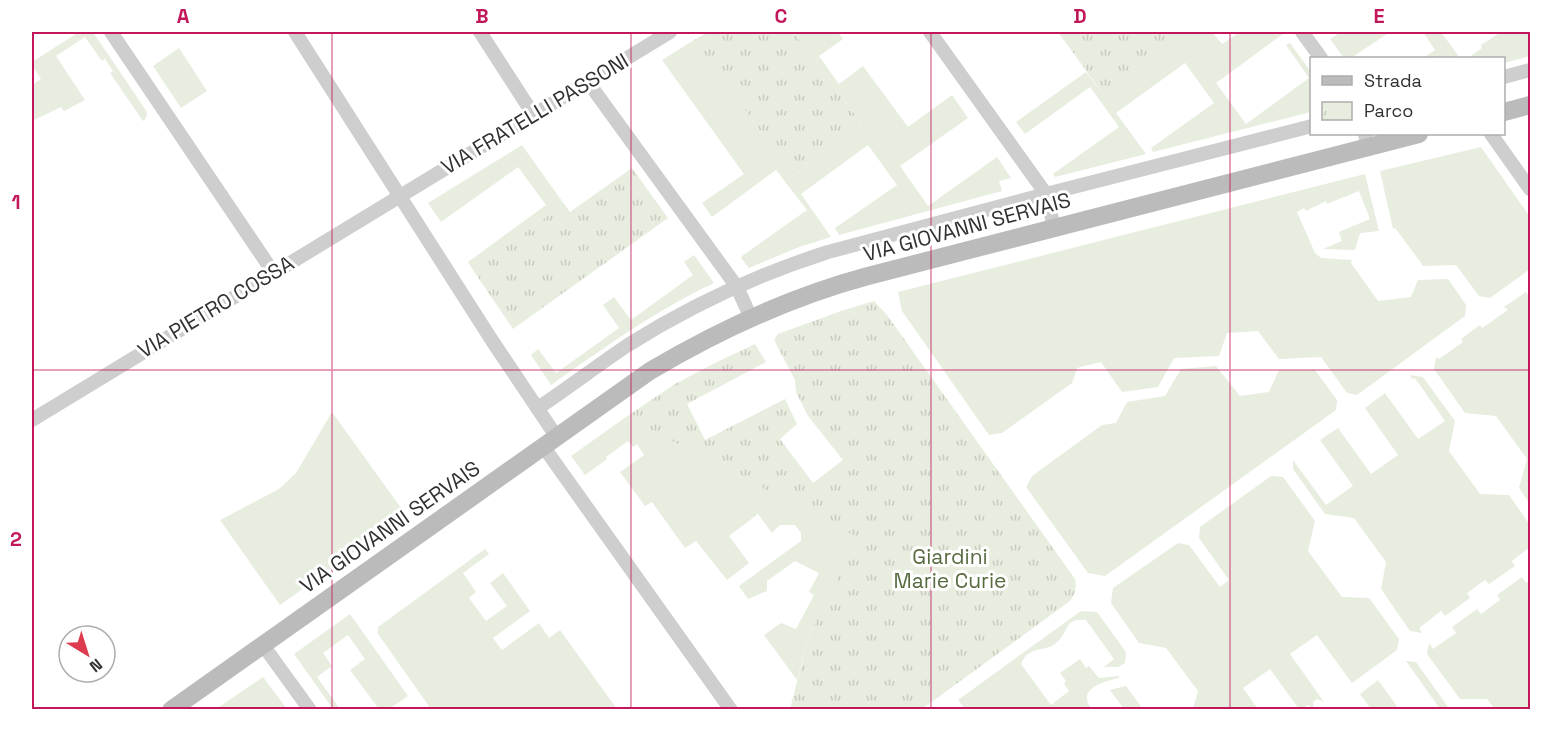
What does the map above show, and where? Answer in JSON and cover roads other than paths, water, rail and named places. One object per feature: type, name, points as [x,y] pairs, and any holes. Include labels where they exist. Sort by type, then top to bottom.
[{"type":"street","points":[[111,32],[273,272]]},
{"type":"street","points":[[295,32],[491,339],[538,408],[550,441],[731,710]]},
{"type":"street","points":[[480,32],[533,114]]},
{"type":"street","name":"VIA FRATELLI PASSONI","points":[[400,196],[670,32]]},
{"type":"street","points":[[930,32],[1046,194],[1054,227]]},
{"type":"street","points":[[1302,32],[1320,57]]},
{"type":"street","points":[[1505,76],[1530,70]]},
{"type":"street","points":[[588,81],[737,288],[751,318]]},
{"type":"street","points":[[1505,111],[1530,105]]},
{"type":"street","name":"VIA GIOVANNI SERVAIS","points":[[538,408],[636,341],[695,307],[801,261],[1046,194],[1310,126]]},
{"type":"street","name":"VIA GIOVANNI SERVAIS","points":[[171,710],[650,371],[706,339],[766,311],[835,285],[1366,140],[1410,135]]},
{"type":"street","points":[[1492,135],[1530,189]]},
{"type":"street","name":"VIA PIETRO COSSA","points":[[32,420],[400,196]]},
{"type":"street","points":[[263,645],[310,710]]},
{"type":"park label","name":"Giardini Marie Curie","points":[[950,569]]}]
